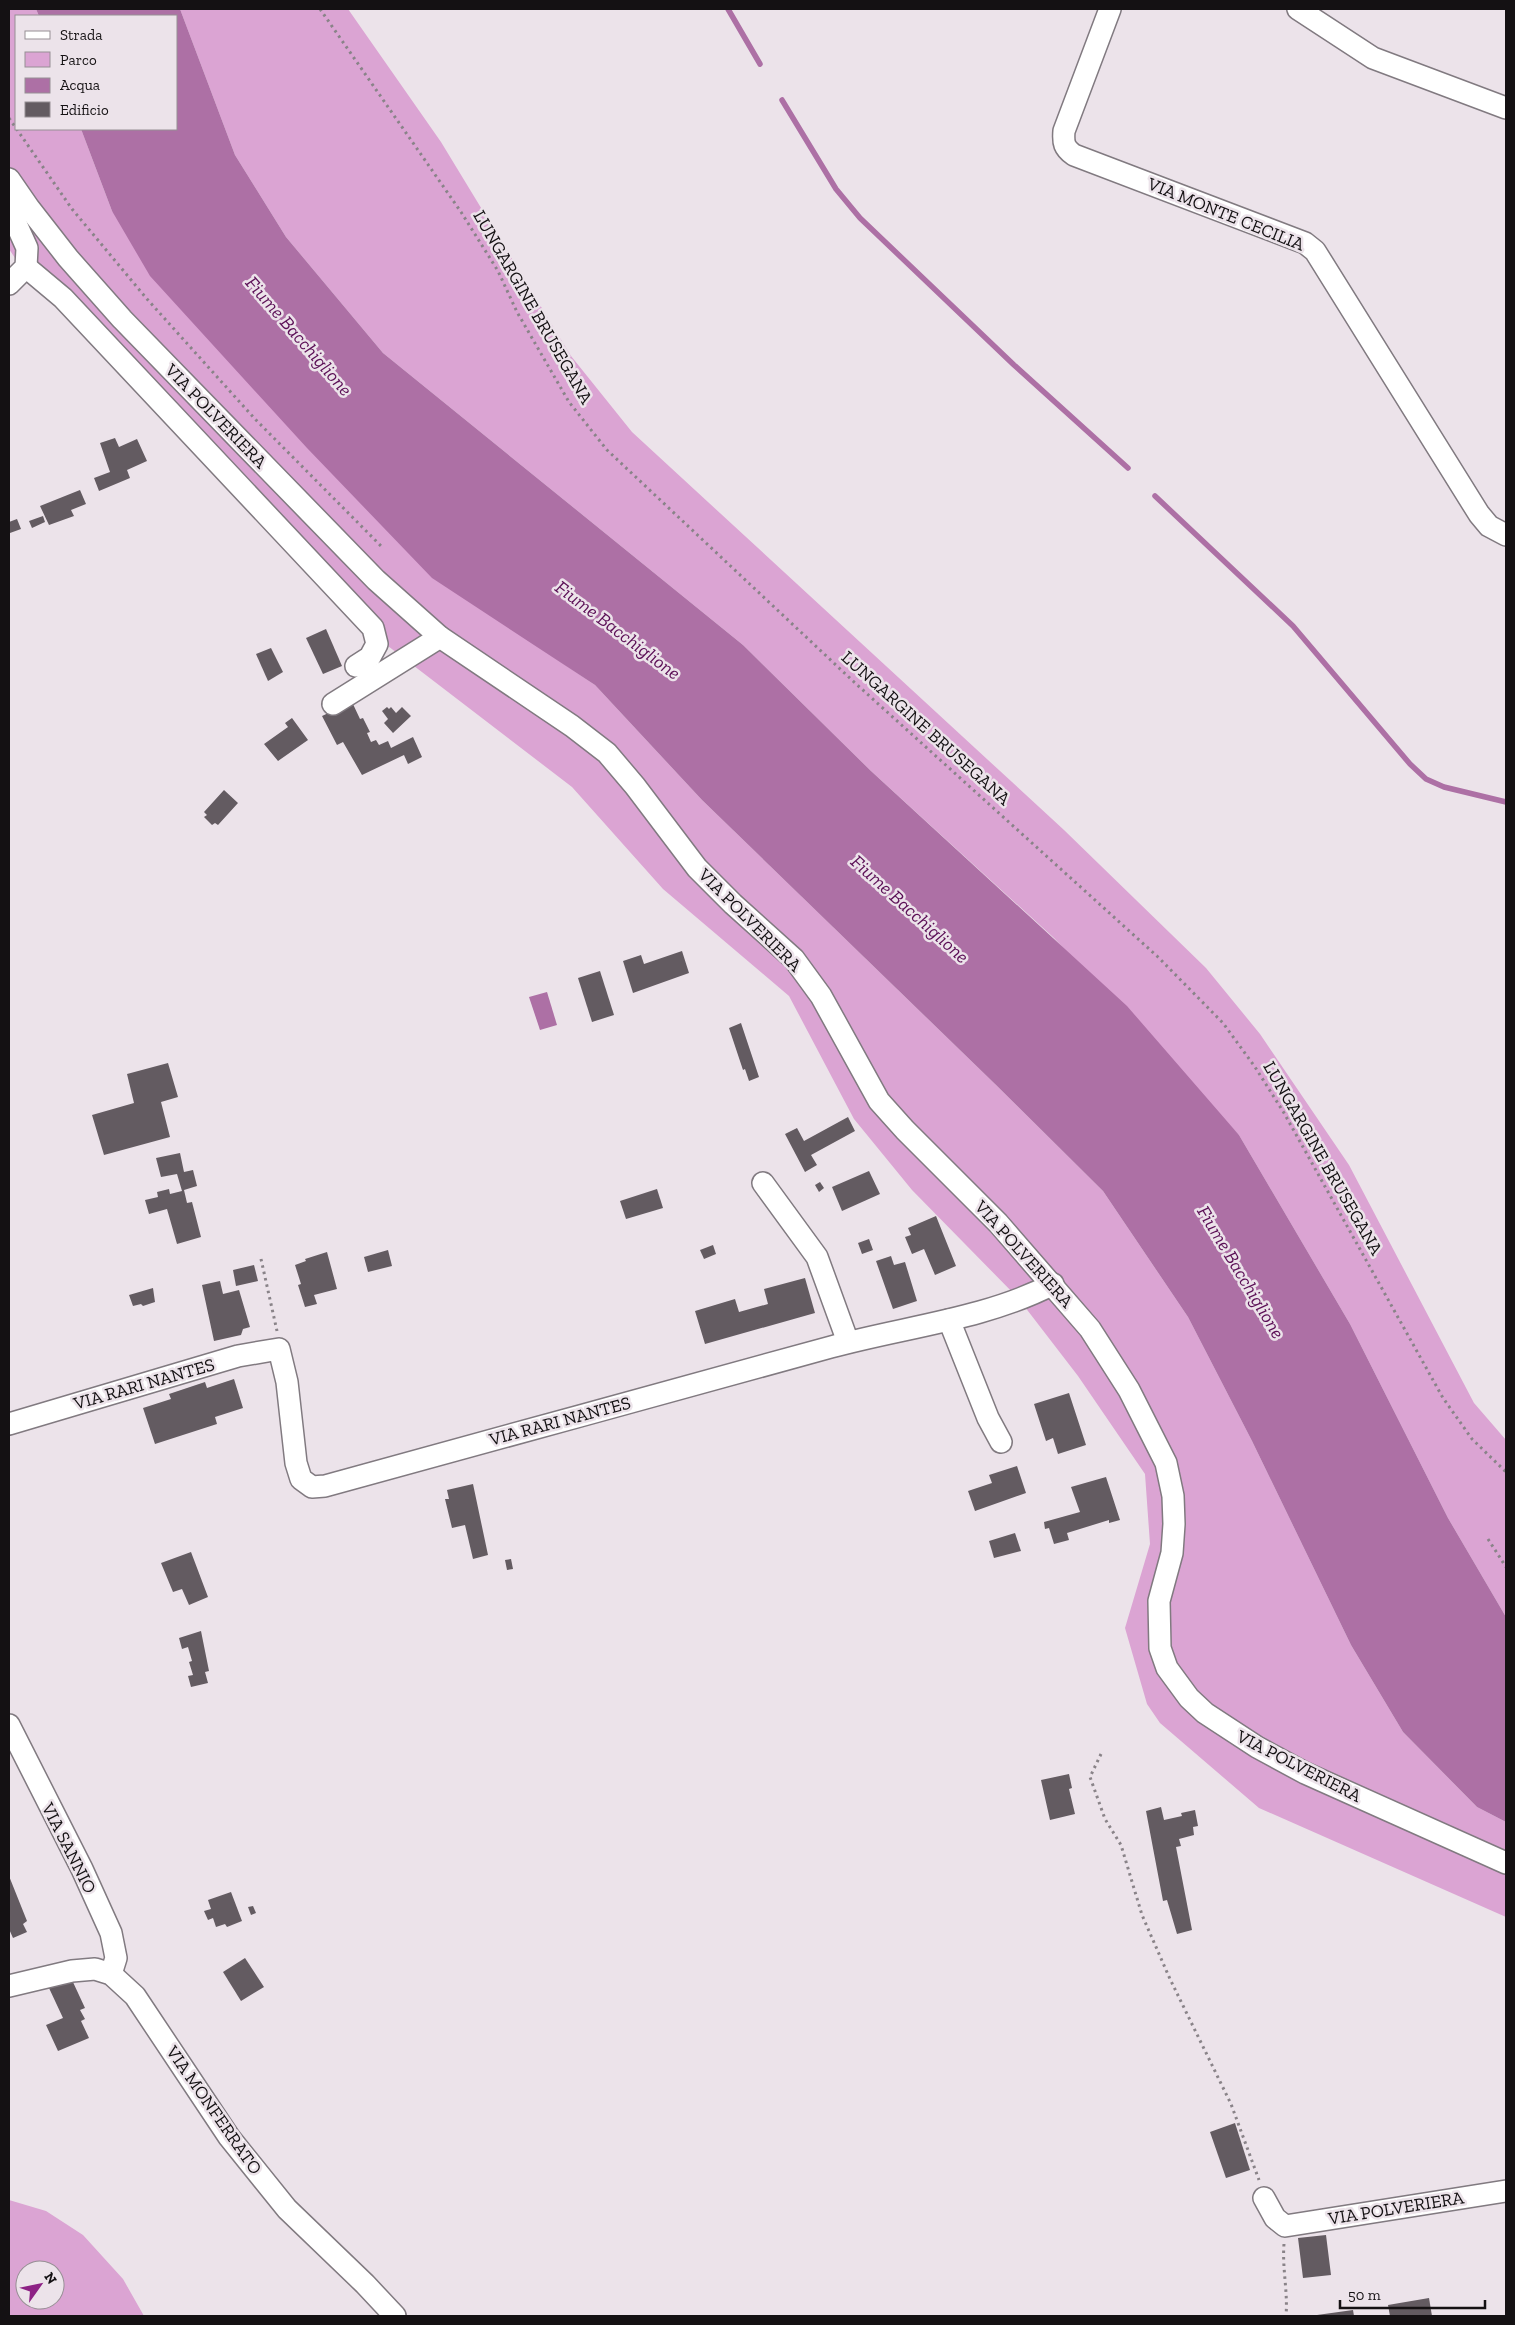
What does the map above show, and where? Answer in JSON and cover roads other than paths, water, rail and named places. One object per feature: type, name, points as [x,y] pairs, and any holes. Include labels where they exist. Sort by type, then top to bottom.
[{"type":"street","name":"VIA MONTE CECILIA","points":[[1110,9],[1064,131],[1063,141],[1066,149],[1074,155],[1305,243],[1315,251],[1479,514],[1490,526],[1506,535]]},
{"type":"street","points":[[1298,9],[1373,58],[1506,108]]},
{"type":"street","name":"VIA POLVERIERA","points":[[9,179],[28,208],[68,258],[122,319],[376,580],[440,637],[572,726],[606,753],[636,786],[697,868],[733,904],[794,959],[821,996],[879,1101],[905,1130],[998,1222],[1090,1329],[1129,1390],[1166,1463],[1173,1496],[1174,1524],[1172,1553],[1159,1601],[1160,1648],[1167,1668],[1189,1698],[1206,1714],[1257,1748],[1305,1773],[1506,1863]]},
{"type":"street","points":[[9,208],[27,248],[26,267],[9,284]]},
{"type":"street","name":"VIA POLVERIERA","points":[[26,267],[63,298],[373,628],[377,644],[370,657],[356,666]]},
{"type":"street","points":[[333,704],[440,637]]},
{"type":"street","points":[[763,1183],[818,1257],[848,1342]]},
{"type":"street","name":"VIA RARI NANTES","points":[[9,1424],[238,1356],[280,1349],[296,1463],[301,1479],[312,1487],[325,1486],[848,1342],[949,1320],[1029,1296],[1053,1284]]},
{"type":"street","points":[[949,1320],[988,1418],[1001,1442]]},
{"type":"street","name":"VIA SANNIO","points":[[9,1725],[82,1869],[111,1933],[116,1958],[111,1974]]},
{"type":"street","points":[[9,1986],[72,1971],[95,1969],[111,1974]]},
{"type":"street","name":"VIA MONFERRATO","points":[[111,1974],[135,1996],[229,2137],[287,2209],[365,2284],[395,2316]]},
{"type":"street","name":"VIA POLVERIERA","points":[[1264,2198],[1274,2218],[1285,2226],[1506,2191]]},
{"type":"water","name":"Fiume Bacchiglione","points":[[36,9],[180,9],[235,155],[286,237],[383,353],[743,645],[871,771],[1127,1006],[1239,1135],[1350,1324],[1448,1518],[1506,1617],[1506,1822],[1477,1807],[1403,1732],[1351,1645],[1252,1441],[1188,1317],[1103,1191],[702,800],[595,685],[432,578],[307,448],[150,276],[112,211],[81,130],[178,130],[178,15],[39,15]]},
{"type":"water","points":[[547,992],[557,1025],[540,1030],[529,997]]},
{"type":"waterway","points":[[728,9],[760,64]]},
{"type":"waterway","points":[[782,100],[836,189],[860,218],[1014,365],[1128,468]]},
{"type":"waterway","points":[[1155,496],[1293,626],[1410,764],[1426,779],[1444,787],[1506,802]]}]
